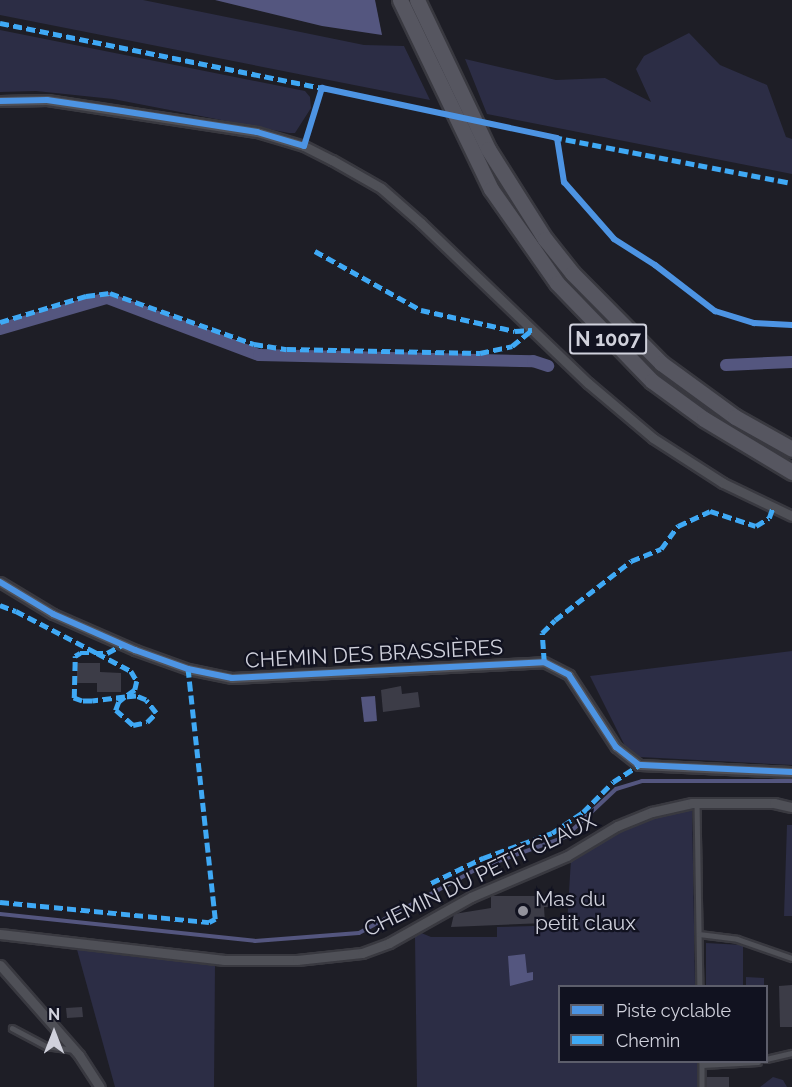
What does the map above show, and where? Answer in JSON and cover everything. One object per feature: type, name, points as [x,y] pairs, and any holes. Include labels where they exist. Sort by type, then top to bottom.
[{"type":"highway","name":"N 1007","points":[[400,0],[473,156],[514,225],[556,283],[627,358],[704,419],[792,472]]},
{"type":"highway","name":"N 1007","points":[[417,0],[488,149],[545,239],[627,333],[696,390],[792,449]]},
{"type":"street","points":[[0,101],[47,100],[257,132],[304,146],[332,159],[381,188],[588,383],[653,438],[723,483],[792,516]]},
{"type":"street","name":"CHEMIN DES BRASSIÈRES","points":[[0,582],[53,614],[135,650],[188,669],[232,678],[544,662],[569,675],[616,747],[639,765],[792,772]]},
{"type":"street","name":"CHEMIN DU PETIT CLAUX","points":[[0,934],[224,960],[297,960],[362,953],[389,943],[471,897],[567,856],[617,826],[652,812],[697,803],[774,803],[792,807]]},
{"type":"street","points":[[0,965],[75,1050],[100,1087]]},
{"type":"lane","points":[[697,803],[700,985]]},
{"type":"lane","points":[[699,934],[737,939],[792,958]]},
{"type":"lane","points":[[12,1029],[46,1046],[75,1050]]},
{"type":"lane","points":[[768,1059],[792,1053]]},
{"type":"lane","points":[[702,1063],[702,1087]]},
{"type":"shaded area","points":[[0,0],[143,0],[364,45],[404,46],[430,100],[0,15]]},
{"type":"shaded area","points":[[215,0],[375,0],[382,35],[322,26]]},
{"type":"shaded area","points":[[0,30],[305,91],[310,97],[311,108],[295,133],[289,133],[113,99],[36,91],[0,92]]},
{"type":"shaded area","points":[[689,33],[720,65],[767,85],[786,137],[792,139],[792,174],[487,114],[465,59],[556,80],[605,78],[651,102],[636,69],[644,56]]},
{"type":"shaded area","points":[[792,651],[792,765],[640,757],[626,748],[590,676]]},
{"type":"shaded area","points":[[375,696],[377,721],[364,722],[361,697]]},
{"type":"shaded area","points":[[692,805],[695,985],[558,985],[558,1063],[697,1063],[697,1087],[417,1087],[415,937],[419,932],[431,937],[497,937],[497,927],[567,925],[571,859],[618,829],[654,814]]},
{"type":"shaded area","points":[[787,825],[792,825],[792,916],[784,916]]},
{"type":"shaded area","points":[[706,943],[743,945],[743,985],[706,985]]},
{"type":"shaded area","points":[[76,946],[215,965],[214,1087],[115,1087]]},
{"type":"shaded area","points":[[525,954],[527,973],[533,972],[533,980],[510,986],[508,956]]},
{"type":"shaded area","points":[[746,977],[764,978],[764,985],[746,985]]},
{"type":"shaded area","points":[[773,1077],[783,1080],[787,1087],[760,1087]]},
{"type":"building","points":[[77,663],[100,663],[100,672],[121,673],[121,692],[97,692],[97,683],[77,683]]},
{"type":"building","points":[[401,686],[402,694],[418,692],[420,707],[383,712],[381,690]]},
{"type":"building","points":[[491,896],[549,896],[549,907],[544,907],[545,923],[451,927],[454,914],[491,908]]},
{"type":"building","points":[[792,985],[792,1027],[780,1027],[779,986]]},
{"type":"building","points":[[82,1007],[83,1017],[67,1018],[66,1008]]},
{"type":"building","points":[[706,1077],[729,1077],[729,1087],[706,1087]]},
{"type":"waterway","points":[[0,329],[107,298],[259,355],[533,361],[548,366]]},
{"type":"waterway","points":[[726,365],[792,362]]},
{"type":"waterway","points":[[0,914],[255,941],[359,933],[477,869],[565,837],[616,789],[642,781],[792,781]]},
{"type":"marked path","points":[[0,23],[327,89]]},
{"type":"marked path","points":[[553,137],[792,183]]},
{"type":"marked path","points":[[315,251],[421,310],[515,331],[532,330]]},
{"type":"marked path","points":[[0,322],[86,296],[110,293],[254,344],[287,349],[480,353],[512,346],[532,330]]},
{"type":"marked path","points":[[544,662],[542,633],[555,620],[631,561],[661,549],[678,526],[710,511],[756,526],[769,518],[773,507]]},
{"type":"marked path","points":[[0,605],[16,611],[97,653],[131,671],[137,681],[135,690],[125,697],[119,702],[116,710],[133,725],[147,722],[156,713],[146,700],[136,696],[125,697],[92,701],[74,698],[75,656],[80,653],[107,653],[122,645]]},
{"type":"marked path","points":[[0,902],[209,922],[215,919],[188,669]]},
{"type":"marked path","points":[[431,883],[483,858],[552,833],[583,812],[613,782],[639,765]]},
{"type":"cycle path","points":[[0,101],[47,100],[122,111],[257,132],[304,146],[322,88],[557,138],[564,182],[614,239],[655,265],[715,311],[754,323],[792,325]]},
{"type":"cycle path","points":[[0,582],[53,614],[135,650],[188,669],[232,678],[544,662],[569,675],[616,747],[639,765],[792,772]]},
{"type":"place","name":"Mas du petit claux","points":[[523,911]]}]
